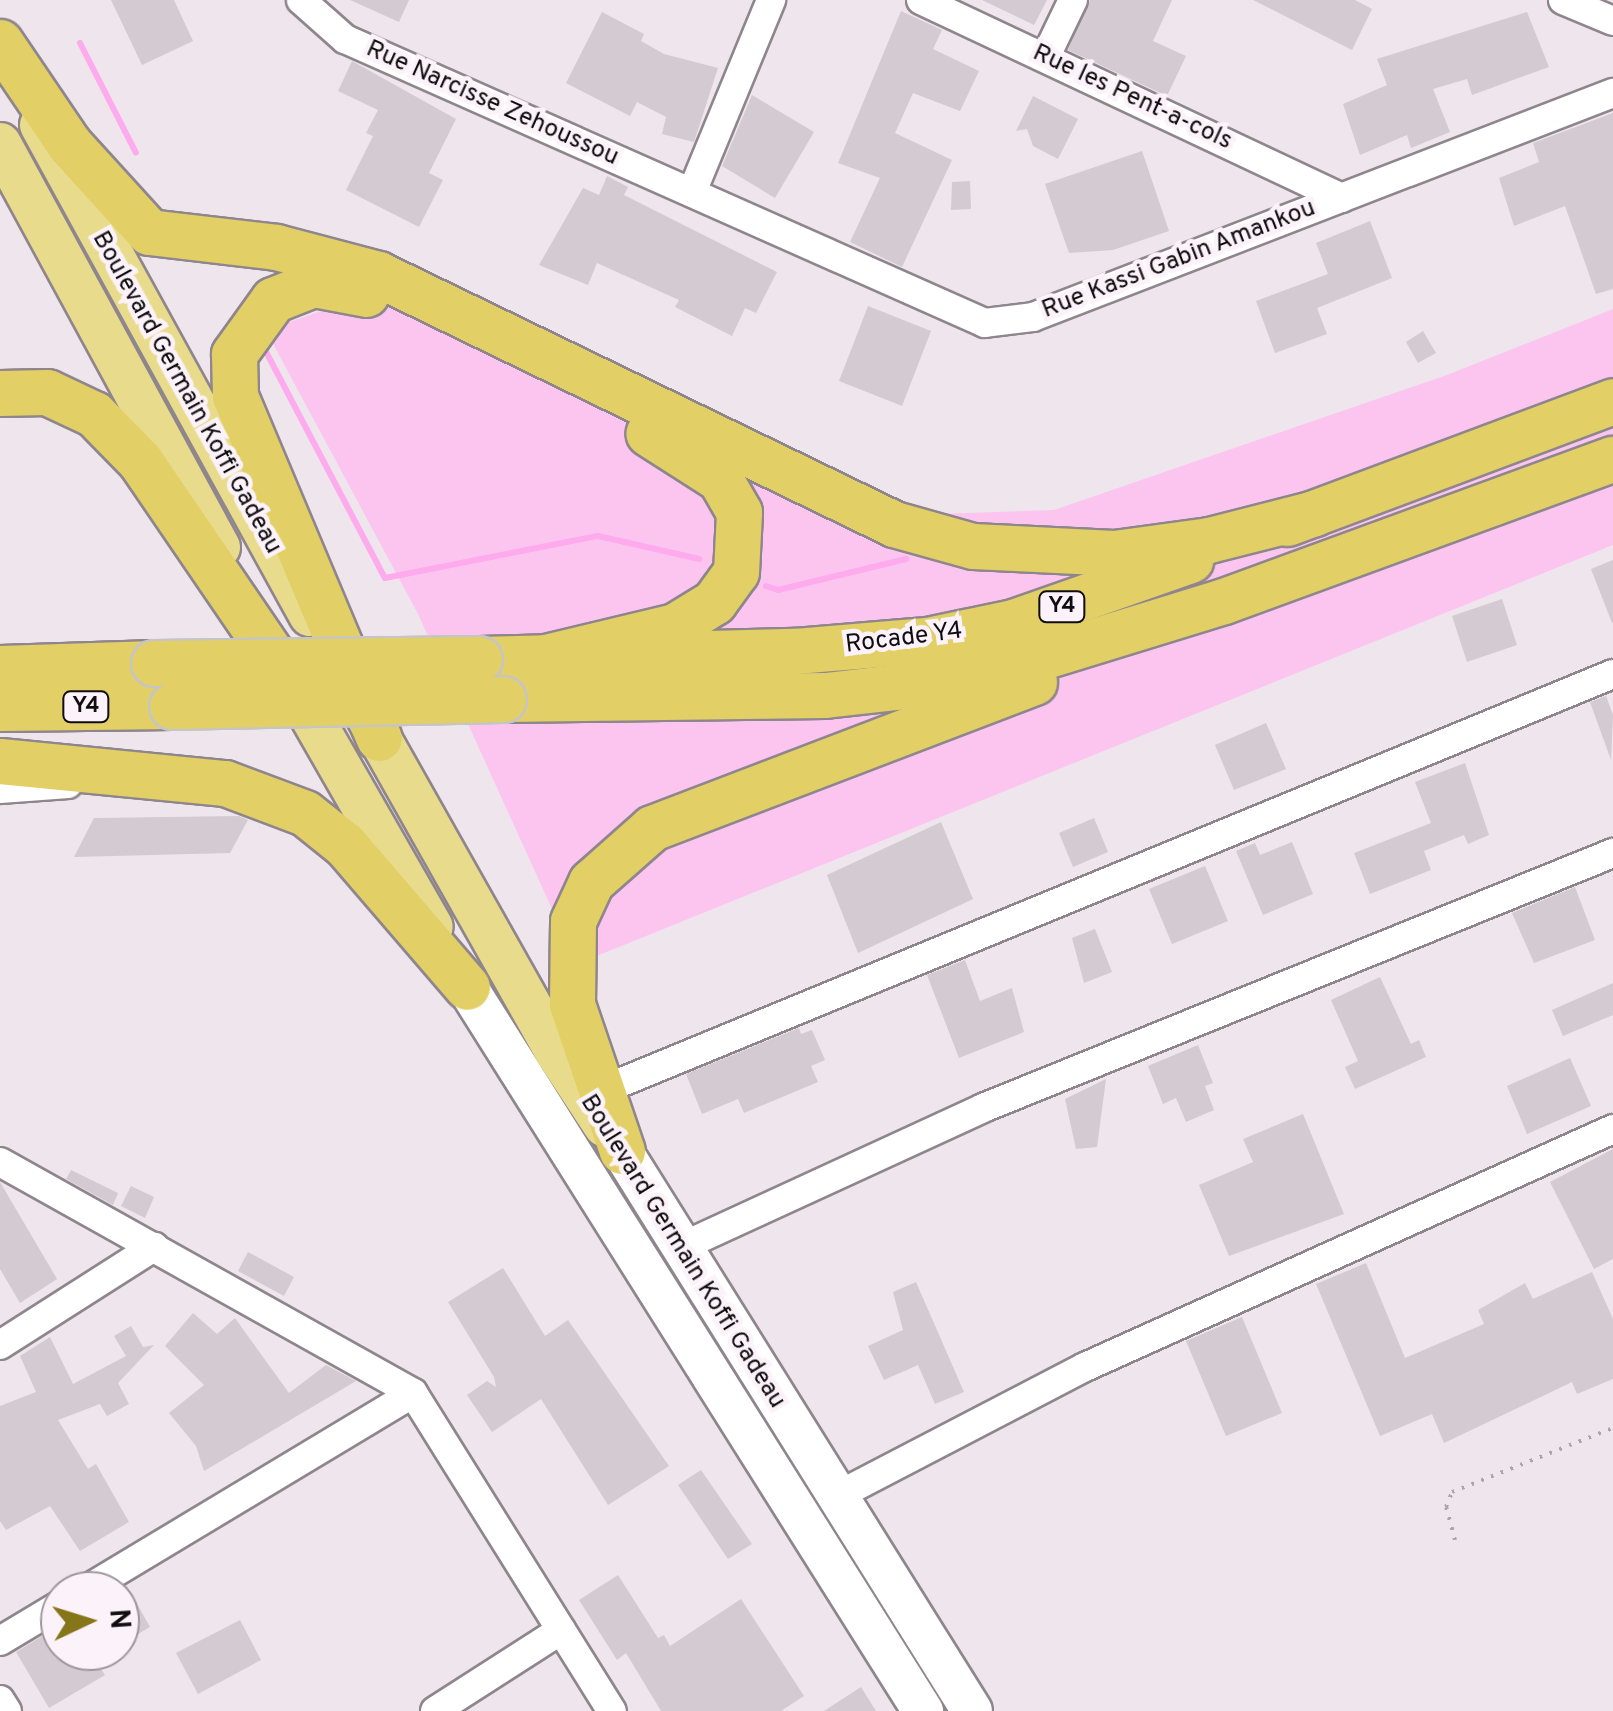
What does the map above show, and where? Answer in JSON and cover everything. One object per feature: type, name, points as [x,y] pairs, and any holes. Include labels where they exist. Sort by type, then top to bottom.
[{"type":"highway","points":[[0,43],[70,144],[149,232],[276,247],[378,274],[894,524],[973,546],[1114,553],[1209,540],[1315,513]]},
{"type":"highway","points":[[380,738],[235,396],[234,354],[273,300],[314,284],[359,291],[686,452],[720,478],[738,512],[741,544],[736,572],[714,602],[675,626],[546,657]]},
{"type":"highway","points":[[0,394],[46,392],[94,414],[140,461],[291,682]]},
{"type":"highway","name":"Rocade Y4","points":[[0,668],[794,651],[927,640],[1101,594],[1613,401]]},
{"type":"highway","name":"Rocade Y4","points":[[0,708],[825,694],[932,683],[1022,663],[1224,600],[1613,460]]},
{"type":"highway","points":[[622,1151],[594,1094],[572,1004],[569,958],[572,921],[591,882],[624,847],[700,808],[1018,689],[1224,600]]},
{"type":"highway","points":[[0,761],[225,783],[305,813],[345,846],[467,987]]},
{"type":"main road","name":"Boulevard Germain Koffi Gadeau","points":[[0,43],[106,253],[380,738],[594,1094]]},
{"type":"main road","name":"Boulevard Germain Koffi Gadeau","points":[[0,144],[291,682],[467,987],[923,1711]]},
{"type":"main road","name":"Boulevard Germain Koffi Gadeau","points":[[622,1151],[834,1497],[972,1711]]},
{"type":"street","name":"Rue Narcisse Zehoussou","points":[[301,0],[345,39],[692,192]]},
{"type":"street","points":[[692,192],[771,0]]},
{"type":"street","name":"Rue les Pent-a-cols","points":[[921,0],[1342,198]]},
{"type":"street","points":[[1046,56],[1072,0]]},
{"type":"street","points":[[1563,0],[1613,21]]},
{"type":"street","name":"Rue Kassi Gabin Amankou","points":[[692,192],[985,322],[1033,317],[1613,93]]},
{"type":"street","points":[[594,1094],[1613,674]]},
{"type":"street","points":[[0,790],[171,776]]},
{"type":"street","points":[[681,1247],[983,1108],[1613,853]]},
{"type":"street","points":[[834,1497],[1085,1367],[1613,1129]]},
{"type":"street","points":[[0,1162],[413,1394],[612,1711]]},
{"type":"street","points":[[0,1345],[154,1247]]},
{"type":"street","points":[[117,1571],[413,1394]]},
{"type":"street","points":[[0,1641],[40,1617]]},
{"type":"street","points":[[435,1711],[561,1630]]},
{"type":"street","points":[[0,1700],[7,1711]]},
{"type":"path","points":[[1454,1540],[1446,1506],[1452,1492],[1613,1428]]},
{"type":"shaded area","points":[[384,289],[846,517],[1054,510],[1447,375],[1613,309],[1613,545],[577,964],[418,614],[271,340],[275,327]]},
{"type":"building","points":[[111,0],[174,0],[193,41],[142,65]]},
{"type":"building","points":[[350,0],[409,0],[399,22]]},
{"type":"building","points":[[982,0],[1047,0],[1034,25]]},
{"type":"building","points":[[1090,0],[1172,0],[1153,41],[1186,56],[1167,96],[1068,50]]},
{"type":"building","points":[[1253,0],[1355,0],[1372,9],[1352,50]]},
{"type":"building","points":[[901,11],[942,30],[933,49],[979,71],[960,111],[913,93],[895,133],[952,160],[902,267],[850,242],[880,178],[838,163]]},
{"type":"building","points":[[602,12],[644,34],[641,41],[664,54],[718,68],[694,142],[662,134],[666,117],[637,102],[630,116],[566,83]]},
{"type":"building","points":[[1527,12],[1549,67],[1472,95],[1467,79],[1433,89],[1450,132],[1411,148],[1407,135],[1360,155],[1343,104],[1387,85],[1377,59]]},
{"type":"building","points":[[352,61],[456,119],[429,173],[443,180],[419,227],[346,190],[373,136],[366,133],[378,110],[338,91]]},
{"type":"building","points":[[752,95],[814,132],[775,198],[722,166]]},
{"type":"building","points":[[1033,96],[1078,119],[1058,159],[1033,146],[1027,129],[1016,131]]},
{"type":"building","points":[[1613,113],[1613,289],[1596,294],[1565,206],[1514,226],[1499,178],[1539,162],[1533,143]]},
{"type":"building","points":[[1142,151],[1169,231],[1113,250],[1069,253],[1045,184]]},
{"type":"building","points":[[607,176],[628,187],[624,195],[777,272],[756,313],[745,308],[732,336],[675,307],[679,300],[597,263],[588,285],[539,265],[583,188],[599,195]]},
{"type":"building","points":[[970,181],[971,209],[951,210],[952,182]]},
{"type":"building","points":[[1370,221],[1392,278],[1317,308],[1327,334],[1275,353],[1256,301],[1328,274],[1316,243]]},
{"type":"building","points":[[868,306],[931,331],[902,406],[839,381]]},
{"type":"building","points":[[1423,331],[1436,353],[1418,363],[1406,342]]},
{"type":"building","points":[[1613,560],[1613,622],[1612,623],[1591,569]]},
{"type":"building","points":[[1502,599],[1517,645],[1467,662],[1452,616]]},
{"type":"building","points":[[1606,696],[1613,715],[1611,760],[1590,702]]},
{"type":"building","points":[[1266,723],[1286,769],[1234,790],[1215,745]]},
{"type":"building","points":[[1465,763],[1489,835],[1468,844],[1464,835],[1424,851],[1431,870],[1370,894],[1354,853],[1431,823],[1415,782]]},
{"type":"building","points":[[239,816],[248,820],[230,853],[74,857],[94,818]]},
{"type":"building","points":[[1094,818],[1108,852],[1073,867],[1059,833]]},
{"type":"building","points":[[941,822],[973,899],[858,953],[827,875]]},
{"type":"building","points":[[1292,842],[1313,894],[1263,915],[1236,851],[1255,843],[1260,855]]},
{"type":"building","points":[[1205,866],[1228,921],[1172,944],[1149,889]]},
{"type":"building","points":[[1575,887],[1595,940],[1534,963],[1512,913]]},
{"type":"building","points":[[1095,929],[1112,972],[1084,983],[1072,938]]},
{"type":"building","points":[[965,960],[980,1001],[1012,988],[1024,1032],[959,1058],[927,975]]},
{"type":"building","points":[[1380,977],[1411,1044],[1419,1040],[1426,1057],[1355,1089],[1345,1067],[1358,1061],[1331,1000]]},
{"type":"building","points":[[1613,983],[1613,1015],[1563,1036],[1552,1010]]},
{"type":"building","points":[[799,1028],[801,1034],[812,1030],[825,1060],[811,1066],[818,1082],[744,1113],[738,1099],[702,1114],[686,1074]]},
{"type":"building","points":[[1198,1045],[1213,1083],[1205,1086],[1214,1110],[1186,1122],[1176,1098],[1163,1104],[1148,1066]]},
{"type":"building","points":[[1570,1058],[1591,1106],[1527,1134],[1507,1086]]},
{"type":"building","points":[[1106,1079],[1097,1147],[1076,1149],[1065,1099]]},
{"type":"building","points":[[1303,1114],[1344,1214],[1229,1256],[1199,1185],[1253,1162],[1243,1139]]},
{"type":"building","points":[[1613,1149],[1613,1259],[1594,1269],[1550,1182]]},
{"type":"building","points":[[71,1170],[118,1193],[113,1205],[66,1179]]},
{"type":"building","points":[[0,1182],[57,1279],[20,1303],[0,1269]]},
{"type":"building","points":[[131,1186],[154,1197],[145,1218],[121,1206]]},
{"type":"building","points":[[248,1252],[294,1277],[284,1296],[238,1271]]},
{"type":"building","points":[[1366,1263],[1405,1358],[1484,1324],[1478,1310],[1525,1283],[1533,1299],[1592,1272],[1613,1319],[1613,1379],[1577,1394],[1572,1382],[1444,1443],[1432,1414],[1380,1436],[1316,1284]]},
{"type":"building","points":[[503,1268],[545,1336],[568,1320],[669,1466],[608,1505],[541,1399],[492,1432],[467,1395],[487,1381],[496,1387],[494,1377],[448,1302]]},
{"type":"building","points":[[916,1282],[964,1392],[935,1404],[918,1365],[884,1380],[868,1346],[903,1330],[893,1292]]},
{"type":"building","points":[[193,1313],[217,1334],[235,1318],[289,1393],[326,1365],[356,1381],[204,1471],[196,1446],[169,1413],[204,1385],[165,1346]]},
{"type":"building","points":[[1242,1317],[1282,1413],[1226,1436],[1186,1341]]},
{"type":"building","points":[[131,1326],[143,1347],[154,1345],[118,1383],[129,1404],[107,1416],[100,1404],[58,1420],[88,1469],[96,1464],[129,1522],[80,1551],[50,1506],[6,1530],[0,1521],[0,1406],[36,1392],[20,1356],[50,1337],[73,1384],[126,1356],[114,1336]]},
{"type":"building","points":[[701,1470],[752,1544],[728,1559],[678,1485]]},
{"type":"building","points":[[618,1575],[658,1638],[664,1635],[670,1646],[741,1599],[804,1696],[781,1711],[661,1711],[626,1653],[617,1660],[579,1600]]},
{"type":"building","points":[[140,1609],[150,1627],[140,1633]]},
{"type":"building","points":[[240,1620],[261,1660],[198,1694],[176,1653]]},
{"type":"building","points":[[40,1637],[40,1671],[102,1671],[105,1675],[49,1708],[16,1652]]},
{"type":"building","points":[[861,1687],[876,1711],[824,1711]]},
{"type":"waterway","points":[[80,43],[136,153]]},
{"type":"waterway","points":[[263,346],[385,578],[598,536],[699,559]]},
{"type":"waterway","points":[[766,586],[778,590],[906,559]]}]
